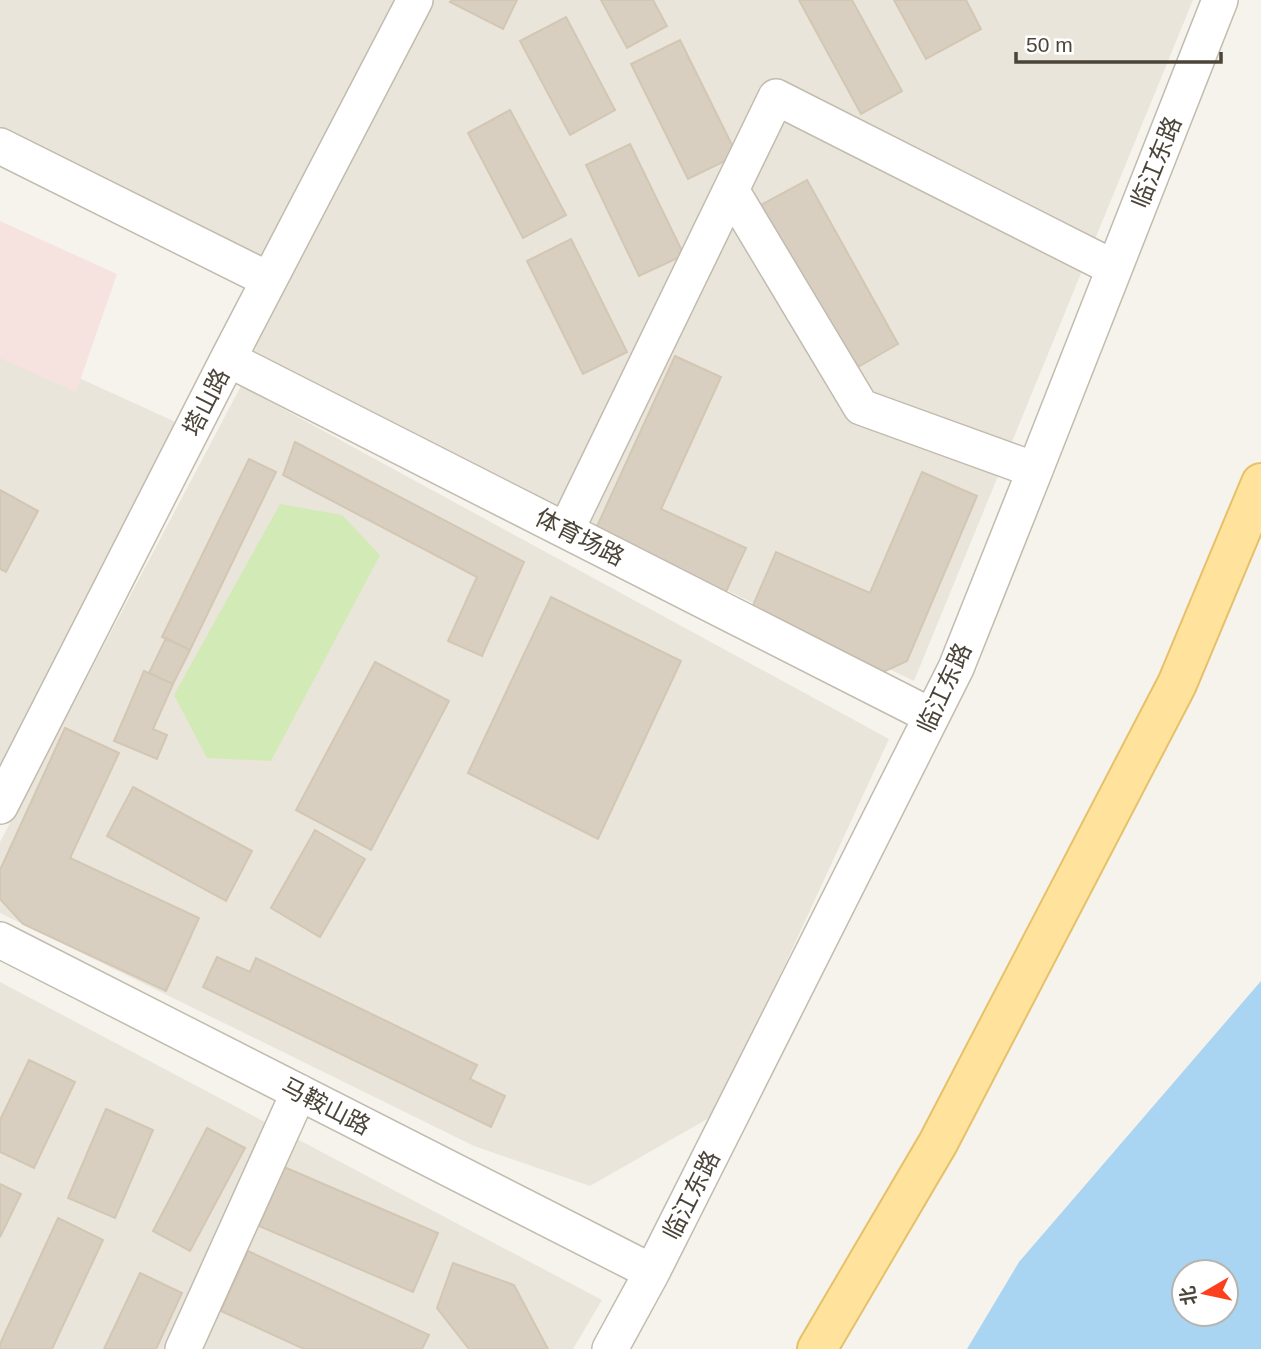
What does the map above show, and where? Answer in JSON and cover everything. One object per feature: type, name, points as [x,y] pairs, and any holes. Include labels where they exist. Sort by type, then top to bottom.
[{"type":"main road","points":[[817,1349],[938,1143],[1177,684],[1261,483]]},
{"type":"street","name":"塔山路","points":[[0,806],[415,0]]},
{"type":"street","name":"临江东路","points":[[610,1349],[652,1272],[956,668],[1220,0]]},
{"type":"street","points":[[566,530],[776,97],[1114,268]]},
{"type":"street","points":[[0,146],[269,280]]},
{"type":"street","points":[[730,190],[861,407],[1035,470]]},
{"type":"street","name":"体育场路","points":[[228,359],[932,716]]},
{"type":"street","name":"马鞍山路","points":[[0,940],[652,1272]]},
{"type":"street","points":[[183,1349],[299,1092]]},
{"type":"shaded area","points":[[0,0],[394,0],[262,265],[0,136]]},
{"type":"shaded area","points":[[425,0],[1193,0],[914,681],[245,356]]},
{"type":"shaded area","points":[[0,221],[117,274],[76,392],[0,358]]},
{"type":"shaded area","points":[[0,342],[180,424],[0,769]]},
{"type":"shaded area","points":[[241,386],[889,739],[716,1114],[590,1186],[474,1146],[0,913],[0,842]]},
{"type":"shaded area","points":[[0,982],[602,1300],[573,1349],[0,1349]]},
{"type":"green space","points":[[280,504],[342,515],[380,555],[271,761],[207,758],[174,695]]},
{"type":"water","points":[[1261,981],[1261,1349],[967,1349],[1019,1262]]},
{"type":"building","points":[[517,0],[503,29],[450,2]]},
{"type":"building","points":[[601,0],[653,0],[667,26],[627,48]]},
{"type":"building","points":[[799,0],[852,0],[902,91],[861,114]]},
{"type":"building","points":[[894,0],[966,0],[981,29],[926,59]]},
{"type":"building","points":[[566,17],[615,110],[570,135],[520,41]]},
{"type":"building","points":[[680,40],[737,155],[688,179],[631,64]]},
{"type":"building","points":[[510,110],[566,215],[523,238],[468,133]]},
{"type":"building","points":[[630,144],[684,255],[639,276],[586,165]]},
{"type":"building","points":[[807,180],[898,344],[853,370],[761,205]]},
{"type":"building","points":[[571,239],[627,352],[583,374],[527,261]]},
{"type":"building","points":[[675,356],[721,377],[661,509],[746,548],[724,596],[593,535]]},
{"type":"building","points":[[295,442],[524,562],[482,656],[448,641],[477,577],[283,475]]},
{"type":"building","points":[[249,459],[276,472],[190,650],[162,637]]},
{"type":"building","points":[[922,472],[977,496],[907,661],[879,674],[748,617],[776,552],[870,593]]},
{"type":"building","points":[[0,490],[38,511],[6,572],[0,569]]},
{"type":"building","points":[[551,597],[681,661],[598,839],[468,773]]},
{"type":"building","points":[[166,638],[190,650],[173,684],[149,673]]},
{"type":"building","points":[[375,662],[449,701],[371,850],[296,810]]},
{"type":"building","points":[[144,671],[173,684],[153,729],[167,735],[157,759],[114,741]]},
{"type":"building","points":[[65,728],[119,753],[70,858],[199,918],[166,991],[23,924],[0,899],[0,870]]},
{"type":"building","points":[[133,787],[252,851],[226,901],[107,836]]},
{"type":"building","points":[[315,830],[365,859],[320,937],[271,908]]},
{"type":"building","points":[[217,957],[250,972],[256,958],[477,1065],[470,1079],[505,1096],[491,1127],[203,987]]},
{"type":"building","points":[[29,1060],[75,1082],[34,1168],[0,1152],[0,1120]]},
{"type":"building","points":[[106,1109],[153,1130],[115,1218],[68,1198]]},
{"type":"building","points":[[207,1128],[245,1148],[190,1251],[153,1231]]},
{"type":"building","points":[[284,1167],[438,1233],[413,1292],[259,1226]]},
{"type":"building","points":[[0,1184],[21,1194],[0,1237]]},
{"type":"building","points":[[58,1218],[103,1240],[52,1349],[0,1349],[0,1344]]},
{"type":"building","points":[[248,1251],[429,1335],[422,1349],[304,1349],[221,1311]]},
{"type":"building","points":[[453,1263],[514,1285],[548,1349],[469,1349],[437,1308]]},
{"type":"building","points":[[140,1273],[182,1293],[156,1349],[104,1349]]}]
